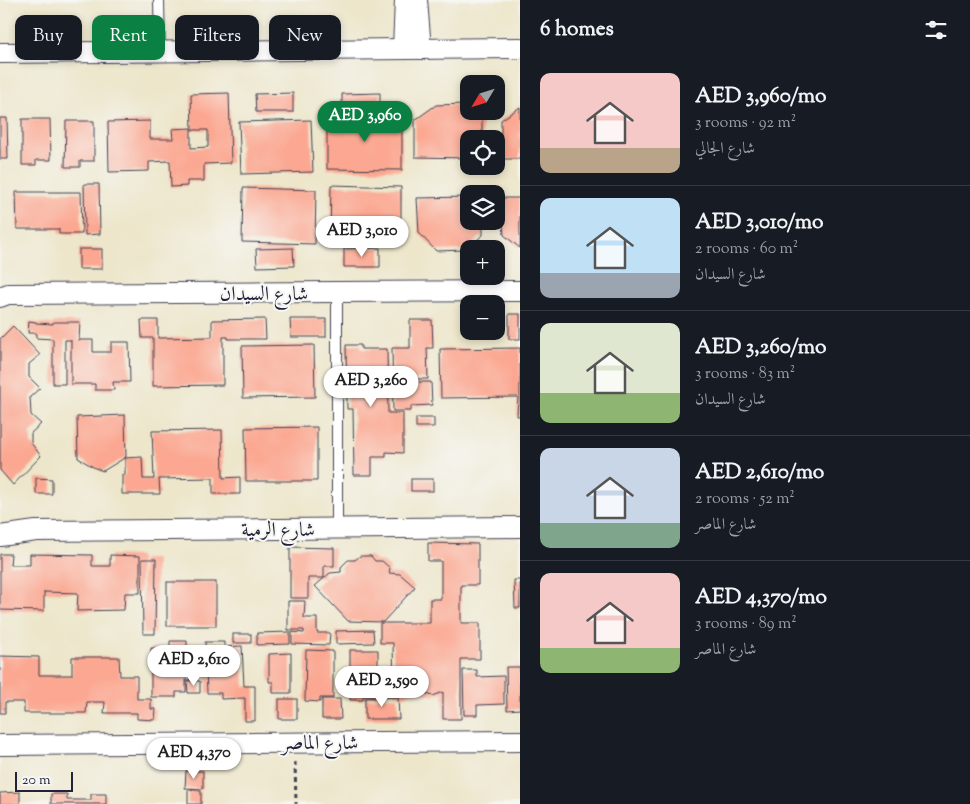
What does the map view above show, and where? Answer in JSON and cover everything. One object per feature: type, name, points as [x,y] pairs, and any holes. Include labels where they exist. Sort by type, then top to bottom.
[{"type":"street","points":[[405,0],[412,49]]},
{"type":"street","points":[[412,49],[417,0]]},
{"type":"street","points":[[165,51],[520,48]]},
{"type":"street","points":[[0,53],[92,52]]},
{"type":"street","name":"شارع السيدان","points":[[3,294],[520,291]]},
{"type":"street","name":"شارع الرمية","points":[[0,524],[36,531]]},
{"type":"street","name":"شارع الرمية","points":[[0,536],[36,531],[520,527]]},
{"type":"street","name":"شارع الماصر","points":[[0,745],[520,741]]},
{"type":"lane","points":[[159,0],[159,15]]},
{"type":"lane","points":[[337,293],[337,529]]},
{"type":"path","points":[[294,742],[296,804]]},
{"type":"building","points":[[229,93],[231,163],[204,164],[204,181],[187,181],[187,186],[171,187],[170,161],[149,162],[149,171],[109,172],[108,122],[150,121],[150,139],[173,139],[172,129],[191,128],[191,148],[208,147],[208,130],[192,130],[191,94]]},
{"type":"building","points":[[293,93],[293,112],[256,112],[255,94]]},
{"type":"building","points":[[380,93],[380,112],[342,112],[342,94]]},
{"type":"building","points":[[460,104],[460,120],[482,120],[482,130],[460,130],[460,158],[415,157],[415,120],[436,105]]},
{"type":"building","points":[[520,107],[520,159],[505,159],[505,130],[501,130],[501,120],[505,120],[505,117]]},
{"type":"building","points":[[327,116],[402,116],[402,170],[327,169]]},
{"type":"building","points":[[0,118],[7,118],[8,159],[0,159]]},
{"type":"building","points":[[22,119],[50,119],[51,160],[36,160],[36,165],[22,165]]},
{"type":"building","points":[[311,120],[313,172],[241,174],[239,122]]},
{"type":"building","points":[[66,121],[94,121],[94,161],[80,161],[80,167],[65,167]]},
{"type":"building","points":[[84,184],[99,184],[100,234],[85,235]]},
{"type":"building","points":[[331,185],[401,187],[401,240],[330,238]]},
{"type":"building","points":[[243,188],[316,190],[315,244],[242,242]]},
{"type":"building","points":[[16,192],[81,192],[82,234],[59,234],[59,229],[17,229]]},
{"type":"building","points":[[460,197],[460,230],[483,230],[483,235],[477,240],[460,240],[460,250],[436,251],[419,233],[417,198]]},
{"type":"building","points":[[505,198],[520,198],[520,248],[504,235]]},
{"type":"building","points":[[293,248],[294,266],[257,267],[256,249]]},
{"type":"building","points":[[380,248],[380,267],[344,267],[344,249]]},
{"type":"building","points":[[79,249],[102,249],[102,269],[79,269]]},
{"type":"building","points":[[509,314],[520,314],[520,339],[509,339]]},
{"type":"building","points":[[265,319],[266,339],[228,339],[228,337],[223,337],[223,385],[153,386],[153,338],[142,338],[141,320],[158,320],[158,338],[212,337],[212,320]]},
{"type":"building","points":[[290,319],[326,319],[326,337],[291,337]]},
{"type":"building","points":[[410,320],[432,320],[433,348],[427,348],[428,379],[411,379],[411,382],[431,382],[432,405],[411,406],[411,411],[393,411],[392,348],[410,348]]},
{"type":"building","points":[[29,321],[53,324],[53,322],[80,322],[79,340],[93,340],[93,352],[111,352],[111,342],[129,342],[130,382],[113,382],[114,390],[95,390],[95,384],[71,384],[71,340],[65,340],[65,384],[53,384],[53,339],[36,338],[36,333],[28,333]]},
{"type":"building","points":[[13,326],[40,355],[29,364],[29,377],[40,388],[30,397],[31,415],[41,424],[31,433],[31,443],[41,456],[13,485],[0,470],[0,339]]},
{"type":"building","points":[[314,345],[315,397],[243,398],[242,346]]},
{"type":"building","points":[[346,345],[361,345],[361,349],[387,349],[388,413],[403,413],[403,453],[386,452],[386,457],[372,457],[372,475],[354,475],[353,409],[347,409]]},
{"type":"building","points":[[520,348],[520,416],[517,416],[518,397],[441,398],[440,349]]},
{"type":"building","points":[[125,415],[126,457],[103,471],[78,458],[77,417]]},
{"type":"building","points":[[416,418],[434,418],[434,427],[416,427]]},
{"type":"building","points":[[317,427],[317,481],[246,481],[245,428]]},
{"type":"building","points":[[222,430],[223,478],[240,477],[240,494],[213,494],[213,478],[159,479],[160,494],[122,494],[122,475],[125,475],[125,458],[142,457],[143,479],[154,479],[152,431]]},
{"type":"building","points":[[36,478],[52,479],[52,494],[36,494]]},
{"type":"building","points":[[411,479],[433,479],[433,491],[411,491]]},
{"type":"building","points":[[428,543],[478,544],[478,585],[461,585],[461,623],[480,623],[480,659],[461,659],[461,719],[443,719],[443,692],[433,696],[412,692],[403,697],[394,693],[393,643],[380,643],[380,623],[430,623],[430,599],[441,599],[441,561],[428,561]]},
{"type":"building","points":[[290,547],[334,548],[334,566],[324,566],[324,578],[308,578],[308,598],[290,598]]},
{"type":"building","points":[[0,554],[11,554],[10,565],[30,565],[30,554],[92,555],[92,566],[110,566],[110,555],[140,556],[140,593],[125,593],[124,610],[77,611],[78,593],[44,592],[44,611],[0,610]]},
{"type":"building","points":[[360,556],[371,556],[375,561],[382,561],[390,568],[389,573],[400,574],[415,587],[383,622],[348,621],[315,586],[330,573],[341,572],[341,567],[348,560],[355,560]]},
{"type":"building","points":[[142,559],[156,559],[155,634],[143,634]]},
{"type":"building","points":[[514,580],[520,580],[520,608],[515,608]]},
{"type":"building","points":[[167,582],[216,582],[216,626],[167,626]]},
{"type":"building","points":[[288,601],[305,601],[304,618],[317,618],[317,633],[330,633],[329,645],[292,644],[292,632],[304,633],[304,630],[288,630]]},
{"type":"building","points":[[373,630],[374,643],[336,644],[336,631]]},
{"type":"building","points":[[290,632],[290,644],[257,645],[257,633]]},
{"type":"building","points":[[233,634],[251,634],[251,643],[233,643]]},
{"type":"building","points":[[170,641],[187,641],[187,652],[190,652],[190,680],[186,680],[186,692],[176,692],[176,697],[151,697],[151,648],[170,648]]},
{"type":"building","points":[[205,642],[224,642],[224,647],[242,646],[244,686],[255,686],[255,721],[245,721],[245,698],[221,699],[221,693],[207,693]]},
{"type":"building","points":[[306,650],[333,651],[333,698],[320,698],[320,702],[305,701]]},
{"type":"building","points":[[350,650],[378,650],[378,696],[363,696],[363,700],[350,700]]},
{"type":"building","points":[[291,653],[291,693],[273,693],[273,682],[269,682],[269,654]]},
{"type":"building","points":[[0,656],[39,657],[39,675],[72,675],[72,657],[119,657],[120,676],[137,676],[137,699],[151,699],[151,709],[156,709],[155,720],[137,719],[137,713],[104,713],[105,702],[87,702],[86,713],[24,713],[24,702],[5,702],[5,713],[0,713]]},
{"type":"building","points":[[506,667],[520,667],[520,709],[507,710]]},
{"type":"building","points":[[463,670],[477,670],[477,677],[504,676],[504,704],[477,705],[477,715],[464,715]]},
{"type":"building","points":[[187,681],[200,681],[200,693],[188,693]]},
{"type":"building","points":[[398,697],[399,719],[365,719],[365,698]]},
{"type":"building","points":[[279,699],[297,699],[297,719],[279,719]]},
{"type":"building","points":[[322,699],[340,699],[341,719],[322,719]]},
{"type":"building","points":[[186,771],[203,771],[203,789],[185,788]]},
{"type":"building","points":[[188,790],[201,791],[201,804],[188,804]]},
{"type":"building","points":[[20,792],[20,804],[0,804],[0,793]]},
{"type":"building","points":[[51,794],[67,794],[67,800],[91,800],[91,794],[106,794],[106,804],[51,804]]}]
